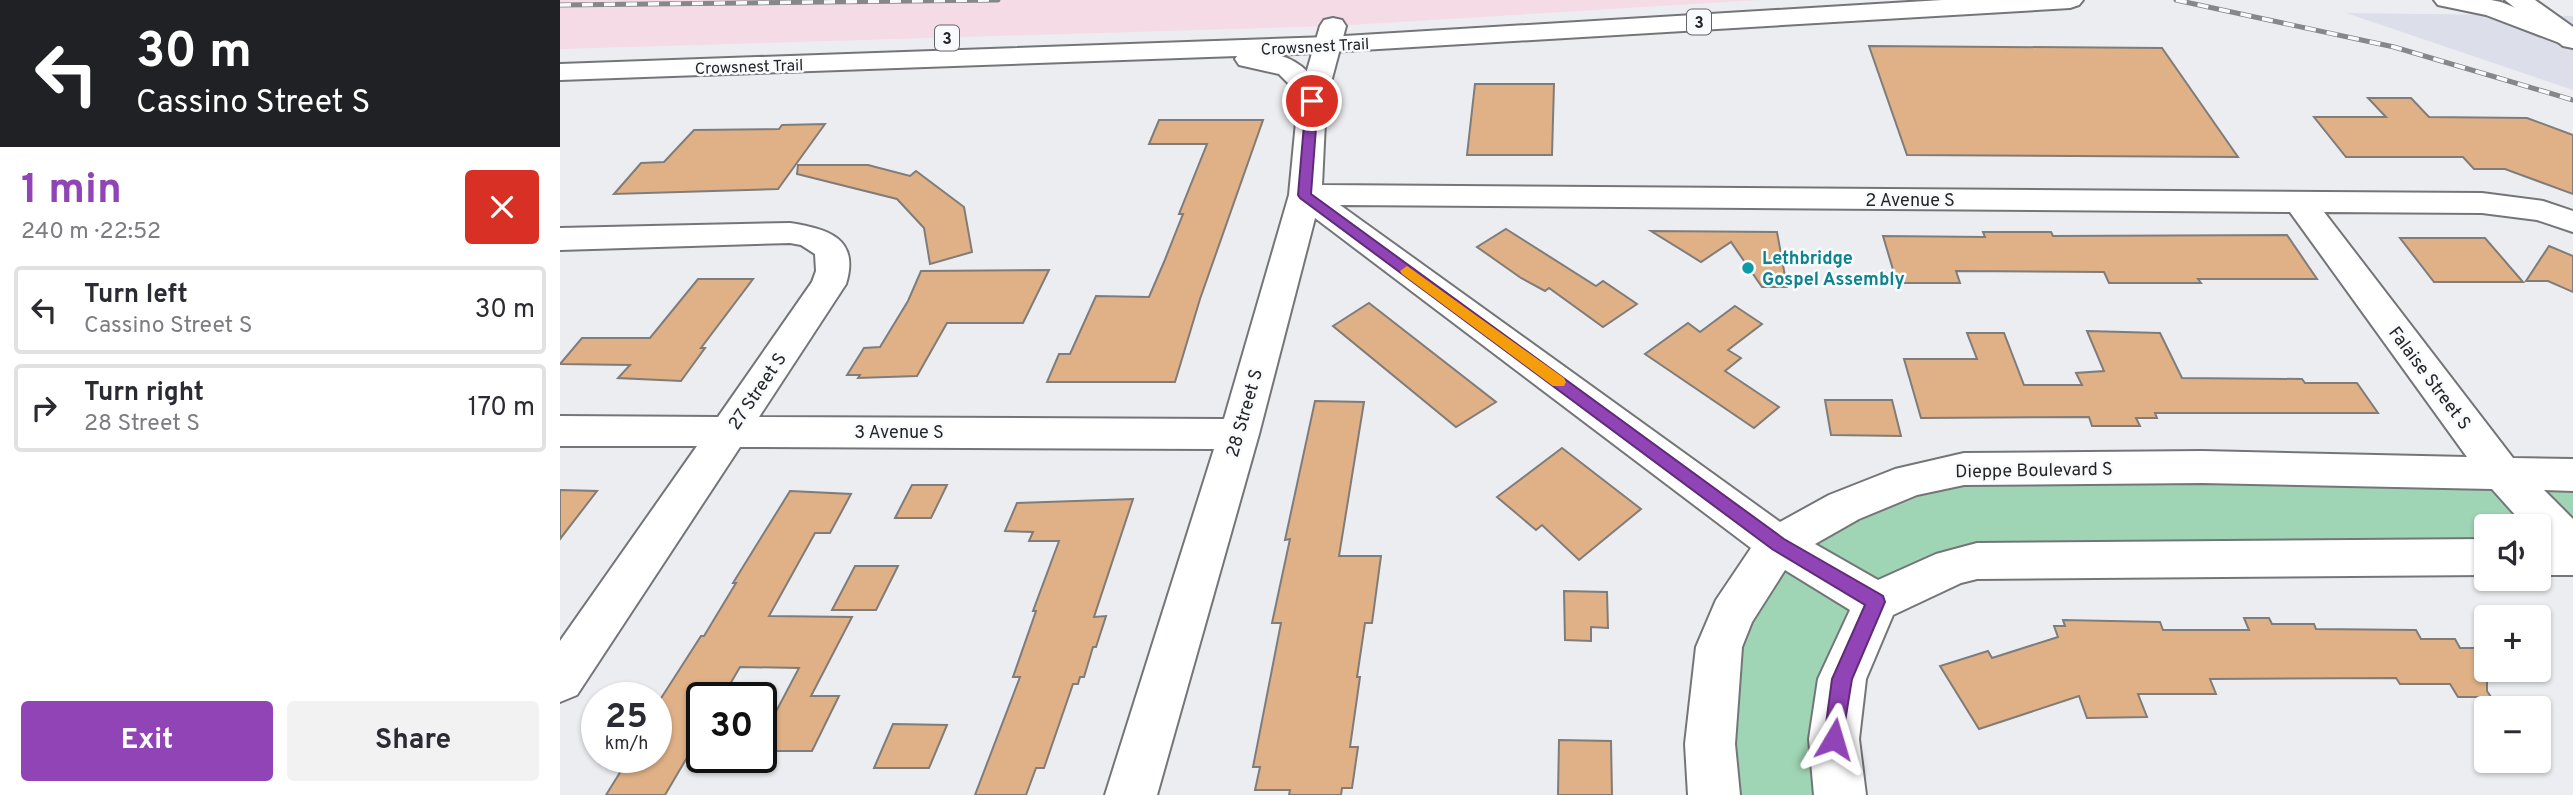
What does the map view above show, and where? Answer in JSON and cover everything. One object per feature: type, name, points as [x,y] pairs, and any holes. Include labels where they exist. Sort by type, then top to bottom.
[{"type":"main road","name":"Crowsnest Trail","points":[[560,72],[1170,53],[1721,0]]},
{"type":"main road","name":"Crowsnest Trail","points":[[560,50],[1331,36],[2070,0]]},
{"type":"main road","points":[[2447,0],[2492,8],[2573,40]]},
{"type":"main road","points":[[2518,0],[2573,40]]},
{"type":"main road","points":[[2540,0],[2573,22]]},
{"type":"main road","name":"28 Street S","points":[[1131,795],[1239,434],[1304,195],[1312,101],[1331,36]]},
{"type":"main road","points":[[1170,53],[1280,63],[1301,76],[1312,101]]},
{"type":"main road","points":[[1304,195],[1778,544],[1876,602]]},
{"type":"main road","name":"2 Avenue S","points":[[1304,195],[2515,206],[2543,211],[2573,222]]},
{"type":"main road","name":"Falaise Street S","points":[[2300,202],[2500,471],[2550,525],[2573,542]]},
{"type":"main road","name":"27 Street S","points":[[560,239],[790,233],[822,242],[834,254],[835,263],[829,284],[560,680]]},
{"type":"main road","name":"3 Avenue S","points":[[560,431],[1239,434]]},
{"type":"main road","name":"Dieppe Boulevard S","points":[[1714,795],[1710,744],[1719,647],[1732,614],[1778,544],[1844,507],[1910,481],[1964,469],[2202,467],[2500,471],[2573,475]]},
{"type":"main road","points":[[1840,795],[1834,739],[1842,679],[1876,602],[1952,567],[1977,561],[2474,557]]},
{"type":"main road","points":[[2551,557],[2573,557]]},
{"type":"shaded area","points":[[560,0],[1760,0],[1333,26],[560,49]]},
{"type":"shaded area","points":[[2346,13],[2573,16],[2573,90]]},
{"type":"green space","points":[[2573,475],[2573,557],[2551,538],[2551,514],[2474,514],[2474,557],[1977,561],[1876,602],[1840,795],[1714,795],[1714,688],[1778,544],[1910,481]]},
{"type":"building","points":[[1869,46],[2162,48],[2238,157],[1907,155]]},
{"type":"building","points":[[1475,84],[1554,84],[1552,155],[1467,155]]},
{"type":"building","points":[[2368,98],[2411,98],[2429,117],[2527,118],[2573,135],[2573,194],[2505,169],[2474,169],[2463,157],[2346,157],[2314,117],[2386,117]]},
{"type":"building","points":[[1159,120],[1263,120],[1200,299],[1175,382],[1047,382],[1059,354],[1070,354],[1096,296],[1149,297],[1164,262],[1183,214],[1179,214],[1207,144],[1149,144]]},
{"type":"building","points":[[825,124],[778,189],[614,194],[641,163],[664,162],[694,130],[779,129],[782,125]]},
{"type":"building","points":[[798,165],[868,165],[910,176],[916,171],[964,207],[972,252],[930,264],[924,228],[897,199],[797,174]]},
{"type":"building","points":[[1506,229],[1596,286],[1603,281],[1637,304],[1603,327],[1549,288],[1545,291],[1521,278],[1477,247]]},
{"type":"building","name":"Lethbridge Gospel Assembly","points":[[1651,231],[1777,232],[1787,287],[1762,287],[1731,242],[1701,262]]},
{"type":"building","points":[[1983,232],[2051,232],[2053,236],[2287,235],[2317,279],[2198,279],[2201,283],[2109,283],[2104,272],[1956,271],[1960,283],[1897,283],[1883,236],[1985,237]]},
{"type":"building","points":[[2400,238],[2485,238],[2523,282],[2434,282]]},
{"type":"building","points":[[2549,246],[2573,256],[2573,292],[2548,281],[2526,281]]},
{"type":"building","points":[[1049,270],[1023,323],[947,323],[917,376],[858,378],[860,375],[847,375],[864,348],[880,347],[908,301],[921,271]]},
{"type":"building","points":[[698,279],[753,279],[701,348],[705,348],[681,381],[618,378],[630,365],[560,364],[582,338],[650,338]]},
{"type":"building","points":[[1369,303],[1496,402],[1456,427],[1333,326]]},
{"type":"building","points":[[1735,306],[1762,324],[1728,350],[1741,358],[1725,371],[1779,407],[1754,428],[1645,354],[1688,323],[1700,332]]},
{"type":"building","points":[[2087,331],[2160,333],[2182,378],[2302,379],[2305,383],[2357,383],[2378,413],[2155,413],[2157,418],[2136,418],[2140,426],[2092,426],[2089,417],[1921,418],[1904,359],[1977,359],[1967,333],[2004,333],[2024,385],[2082,385],[2076,373],[2104,371]]},
{"type":"building","points":[[1825,400],[1892,400],[1901,436],[1831,435]]},
{"type":"building","points":[[1315,401],[1364,402],[1339,556],[1381,556],[1372,623],[1365,623],[1357,677],[1360,677],[1350,747],[1358,747],[1352,788],[1342,788],[1341,795],[1289,795],[1290,790],[1255,790],[1260,767],[1253,767],[1281,623],[1272,623],[1290,539],[1285,540]]},
{"type":"building","points":[[1562,448],[1641,509],[1579,560],[1542,525],[1536,530],[1497,497]]},
{"type":"building","points":[[912,485],[947,485],[931,518],[895,518]]},
{"type":"building","points":[[560,490],[597,491],[560,539]]},
{"type":"building","points":[[790,491],[851,494],[830,533],[815,533],[769,616],[852,617],[811,696],[839,696],[812,751],[777,751],[777,710],[799,668],[740,667],[731,682],[686,682],[686,759],[665,795],[606,795],[620,773],[672,773],[671,682],[701,636],[704,636],[736,583],[733,583]]},
{"type":"building","points":[[1133,499],[1094,617],[1106,616],[1096,647],[1093,647],[1084,677],[1080,677],[1078,684],[1073,684],[1044,768],[1036,768],[1026,795],[975,795],[1020,677],[1013,677],[1036,611],[1033,611],[1059,541],[1029,541],[1033,532],[1005,531],[1017,503]]},
{"type":"building","points":[[855,566],[898,566],[876,610],[832,610]]},
{"type":"building","points":[[1564,591],[1607,592],[1608,628],[1591,627],[1591,641],[1565,640]]},
{"type":"building","points":[[2244,618],[2269,618],[2272,624],[2314,624],[2316,629],[2416,630],[2421,639],[2455,639],[2460,648],[2474,648],[2474,682],[2487,682],[2490,696],[2458,697],[2450,684],[2400,684],[2396,678],[2210,679],[2216,694],[2138,694],[2147,717],[2087,718],[2079,696],[1979,729],[1940,666],[1988,651],[1992,658],[2058,637],[2054,626],[2065,626],[2063,620],[2160,622],[2163,630],[2249,630]]},
{"type":"building","points":[[893,724],[947,725],[929,768],[874,768]]},
{"type":"building","points":[[1559,740],[1611,741],[1612,795],[1558,795]]},
{"type":"railway","points":[[560,5],[998,0]]},
{"type":"railway","points":[[2176,0],[2394,47],[2573,100]]},
{"type":"slow traffic","points":[[1407,271],[1559,382]]},
{"type":"place","name":"Lethbridge Gospel Assembly","points":[[1748,268]]},
{"type":"route","points":[[1312,101],[1304,195],[1778,544],[1876,602],[1842,679],[1834,739]]}]
